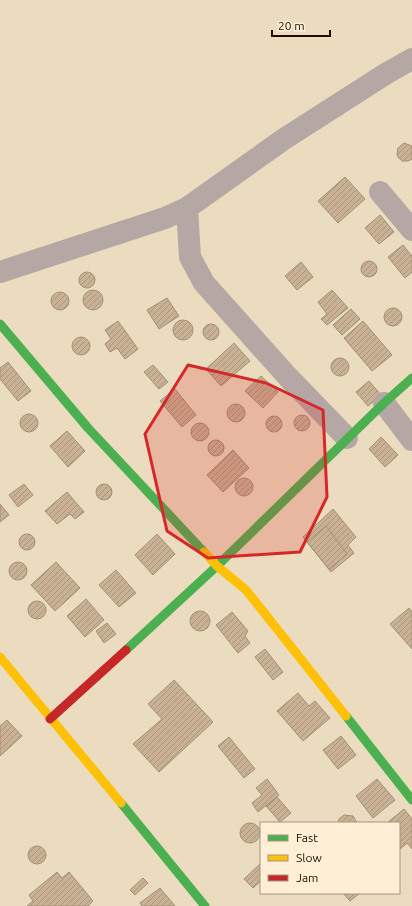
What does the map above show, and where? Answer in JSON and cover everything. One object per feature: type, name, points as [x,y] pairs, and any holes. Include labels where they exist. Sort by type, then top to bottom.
[{"type":"street","points":[[0,272],[165,218],[187,208],[284,139],[387,73],[412,59]]},
{"type":"street","points":[[380,192],[412,230]]},
{"type":"street","points":[[187,208],[190,257],[204,283],[288,377],[347,438]]},
{"type":"street","points":[[0,324],[88,428],[217,566],[246,590],[412,800]]},
{"type":"street","points":[[50,719],[217,566],[347,438],[412,378]]},
{"type":"street","points":[[384,403],[412,440]]},
{"type":"street","points":[[0,657],[205,906]]},
{"type":"highlighted area","points":[[188,365],[266,383],[323,410],[327,497],[300,552],[208,558],[167,531],[145,434]]},
{"type":"building","points":[[404,143],[412,146],[412,159],[408,161],[402,161],[397,154],[398,148]]},
{"type":"building","points":[[345,177],[365,199],[338,223],[318,201]]},
{"type":"building","points":[[380,215],[394,232],[379,244],[365,228]]},
{"type":"building","points":[[403,245],[412,256],[412,272],[405,278],[388,257]]},
{"type":"building","points":[[369,261],[375,263],[377,269],[375,275],[369,277],[363,275],[361,269],[363,263]]},
{"type":"building","points":[[301,262],[313,277],[297,290],[285,276]]},
{"type":"building","points":[[84,272],[90,272],[95,277],[93,286],[90,288],[84,288],[79,283],[79,277]]},
{"type":"building","points":[[89,290],[97,290],[103,296],[103,304],[97,310],[89,310],[83,304],[83,296]]},
{"type":"building","points":[[332,290],[348,308],[327,325],[321,319],[327,314],[318,302]]},
{"type":"building","points":[[60,292],[66,295],[69,301],[66,307],[60,310],[54,307],[51,301],[54,295]]},
{"type":"building","points":[[167,298],[179,316],[159,329],[147,310]]},
{"type":"building","points":[[393,308],[399,311],[402,317],[399,323],[393,326],[387,323],[384,317],[387,311]]},
{"type":"building","points":[[351,309],[360,319],[342,335],[333,325]]},
{"type":"building","points":[[183,320],[190,323],[193,330],[190,337],[183,340],[176,337],[173,330],[176,323]]},
{"type":"building","points":[[118,321],[138,349],[125,359],[117,348],[110,352],[105,344],[111,339],[105,330]]},
{"type":"building","points":[[363,321],[392,355],[372,371],[344,338]]},
{"type":"building","points":[[208,324],[214,324],[219,329],[217,338],[214,340],[208,340],[203,335],[203,329]]},
{"type":"building","points":[[77,337],[85,337],[90,342],[88,353],[85,355],[77,355],[72,350],[72,342]]},
{"type":"building","points":[[234,343],[250,361],[221,386],[206,369]]},
{"type":"building","points":[[340,358],[346,361],[349,367],[346,373],[340,376],[334,373],[331,367],[334,361]]},
{"type":"building","points":[[8,362],[31,391],[18,401],[0,379],[0,368]]},
{"type":"building","points":[[153,365],[168,382],[159,389],[144,372]]},
{"type":"building","points":[[261,376],[278,392],[263,408],[245,391]]},
{"type":"building","points":[[369,381],[381,395],[368,406],[356,392]]},
{"type":"building","points":[[175,389],[196,415],[182,427],[160,401]]},
{"type":"building","points":[[232,404],[240,404],[245,409],[243,420],[240,422],[232,422],[227,417],[227,409]]},
{"type":"building","points":[[25,414],[33,414],[38,419],[36,430],[33,432],[25,432],[20,427],[20,419]]},
{"type":"building","points":[[299,415],[305,415],[310,420],[308,429],[305,431],[299,431],[294,426],[294,420]]},
{"type":"building","points":[[271,416],[277,416],[282,421],[280,430],[277,432],[271,432],[266,427],[266,421]]},
{"type":"building","points":[[200,423],[206,426],[209,432],[206,438],[200,441],[194,438],[191,432],[194,426]]},
{"type":"building","points":[[67,431],[85,451],[68,467],[50,446]]},
{"type":"building","points":[[381,437],[398,455],[385,467],[369,449]]},
{"type":"building","points":[[213,440],[219,440],[224,445],[222,454],[219,456],[213,456],[208,451],[208,445]]},
{"type":"building","points":[[233,450],[249,468],[223,492],[207,475]]},
{"type":"building","points":[[244,478],[250,481],[253,487],[250,493],[244,496],[238,493],[235,487],[238,481]]},
{"type":"building","points":[[24,484],[33,495],[18,507],[9,495]]},
{"type":"building","points":[[101,484],[107,484],[112,489],[110,498],[107,500],[101,500],[96,495],[96,489]]},
{"type":"building","points":[[67,492],[84,512],[75,519],[70,514],[57,524],[45,511]]},
{"type":"building","points":[[0,504],[9,515],[0,522]]},
{"type":"building","points":[[333,509],[356,537],[348,545],[354,553],[331,572],[303,537]]},
{"type":"building","points":[[326,526],[347,554],[329,569],[307,542]]},
{"type":"building","points":[[24,534],[30,534],[35,539],[33,548],[30,550],[24,550],[19,545],[19,539]]},
{"type":"building","points":[[157,534],[175,554],[153,575],[135,555]]},
{"type":"building","points":[[18,562],[25,564],[27,571],[25,578],[18,580],[11,578],[9,571],[11,564]]},
{"type":"building","points":[[56,562],[80,588],[55,611],[31,585]]},
{"type":"building","points":[[116,570],[136,593],[119,607],[99,585]]},
{"type":"building","points":[[86,599],[104,620],[85,637],[67,616]]},
{"type":"building","points":[[37,601],[43,604],[46,610],[43,616],[37,619],[31,616],[28,610],[31,604]]},
{"type":"building","points":[[409,608],[412,612],[412,649],[390,624]]},
{"type":"building","points":[[200,611],[207,614],[210,621],[207,628],[200,631],[193,628],[190,621],[193,614]]},
{"type":"building","points":[[232,612],[248,631],[245,636],[250,643],[238,653],[216,625]]},
{"type":"building","points":[[107,623],[116,634],[104,643],[96,631]]},
{"type":"building","points":[[265,649],[283,672],[273,680],[255,657]]},
{"type":"building","points":[[174,680],[213,722],[159,772],[133,744],[162,719],[148,704]]},
{"type":"building","points":[[298,693],[309,706],[315,701],[330,718],[303,741],[277,711]]},
{"type":"building","points":[[7,720],[22,736],[0,756],[0,726]]},
{"type":"building","points":[[341,736],[356,755],[338,769],[323,750]]},
{"type":"building","points":[[229,737],[255,769],[244,778],[218,746]]},
{"type":"building","points":[[267,779],[279,795],[258,812],[252,803],[262,795],[256,788]]},
{"type":"building","points":[[377,779],[395,800],[373,818],[356,796]]},
{"type":"building","points":[[277,797],[291,813],[280,822],[266,806]]},
{"type":"building","points":[[404,809],[412,819],[412,849],[407,843],[400,849],[400,822],[388,822]]},
{"type":"building","points":[[344,815],[353,816],[356,822],[338,822],[339,819]]},
{"type":"building","points":[[250,823],[257,826],[260,833],[257,840],[250,843],[243,840],[240,833],[243,826]]},
{"type":"building","points":[[33,846],[41,846],[46,851],[44,862],[41,864],[33,864],[28,859],[28,851]]},
{"type":"building","points":[[260,864],[260,882],[253,888],[244,879]]},
{"type":"building","points":[[57,872],[62,878],[69,872],[93,901],[88,906],[27,906],[33,901],[29,895]]},
{"type":"building","points":[[143,878],[148,883],[135,895],[130,890]]},
{"type":"building","points":[[160,888],[175,906],[142,906],[140,903]]},
{"type":"building","points":[[344,894],[359,894],[350,901]]},
{"type":"traffic: fast","points":[[0,324],[88,428],[204,552]]},
{"type":"traffic: fast","points":[[126,650],[217,566],[384,403],[412,378]]},
{"type":"traffic: fast","points":[[346,716],[412,800]]},
{"type":"traffic: fast","points":[[121,803],[205,906]]},
{"type":"traffic: slow","points":[[204,552],[217,566],[246,590],[346,716]]},
{"type":"traffic: slow","points":[[0,657],[121,803]]},
{"type":"traffic: jam","points":[[50,719],[126,650]]}]
